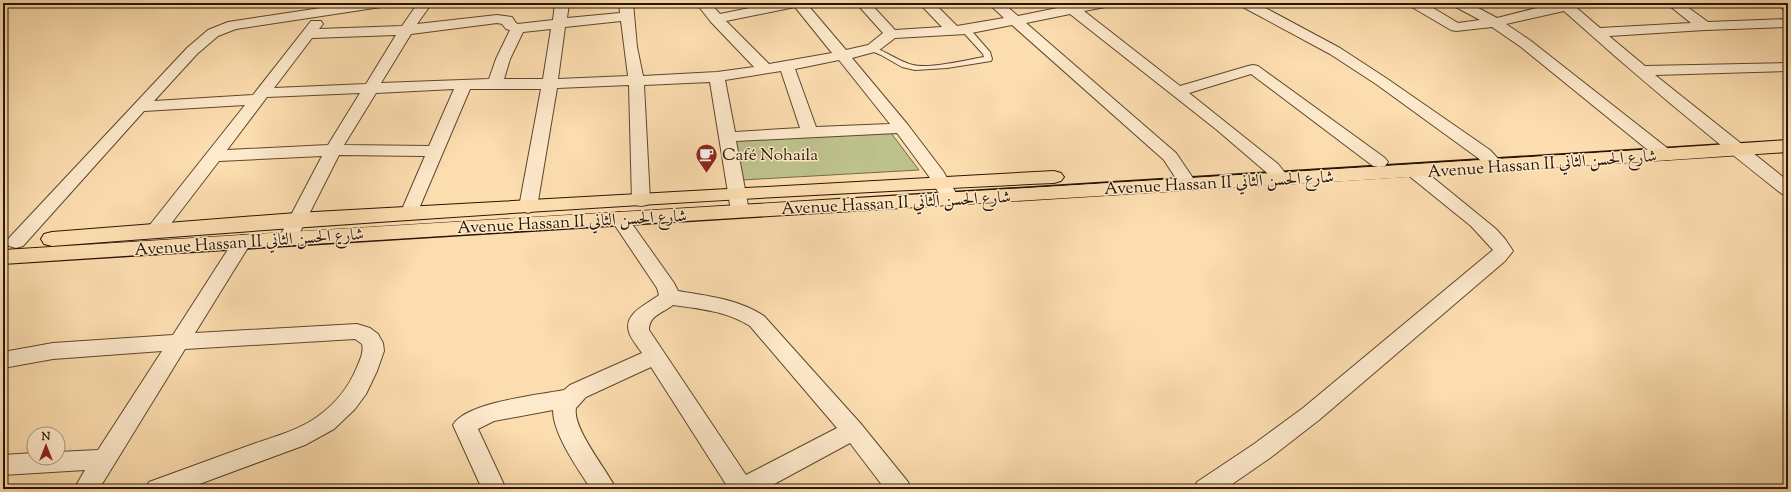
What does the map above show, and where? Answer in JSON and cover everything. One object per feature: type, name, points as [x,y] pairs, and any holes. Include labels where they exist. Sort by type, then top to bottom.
[{"type":"main road","name":"Avenue Hassan II شارع الحسن الثاني","points":[[1276,174],[1379,162],[1489,159],[1658,150],[1730,144],[1788,135]]},
{"type":"main road","name":"Avenue Hassan II شارع الحسن الثاني","points":[[1730,144],[1788,146]]},
{"type":"main road","name":"Avenue Hassan II شارع الحسن الثاني","points":[[7,247],[156,230],[292,229],[620,218],[739,203],[947,190],[1184,178],[1414,171],[1489,159]]},
{"type":"main road","name":"Avenue Hassan II شارع الحسن الثاني","points":[[7,247],[243,241],[292,229],[409,214],[641,200],[739,203]]},
{"type":"street","points":[[7,247],[192,51],[218,30],[233,25],[381,3]]},
{"type":"street","points":[[292,229],[333,150],[370,87],[425,3]]},
{"type":"street","points":[[528,207],[550,84],[562,3]]},
{"type":"street","points":[[703,3],[716,19],[766,70]]},
{"type":"street","points":[[716,19],[794,3]]},
{"type":"street","points":[[799,3],[841,56],[888,108],[947,190]]},
{"type":"street","points":[[863,3],[891,34]]},
{"type":"street","points":[[926,3],[959,29]]},
{"type":"street","points":[[995,3],[1170,157],[1184,178]]},
{"type":"street","points":[[140,107],[370,87],[495,83],[550,84],[716,77],[766,70],[871,49],[891,34],[959,29],[1015,21],[1069,6],[1106,3]]},
{"type":"street","points":[[1246,3],[1335,51],[1375,77],[1489,159]]},
{"type":"street","points":[[1415,3],[1456,28],[1495,23],[1565,5],[1641,71],[1788,190]]},
{"type":"street","points":[[1459,3],[1495,23],[1552,63],[1658,150]]},
{"type":"street","points":[[1520,3],[1535,12]]},
{"type":"street","points":[[1672,3],[1705,26]]},
{"type":"street","points":[[1784,3],[1788,6]]},
{"type":"street","points":[[1069,6],[1178,91],[1276,174]]},
{"type":"street","points":[[308,34],[406,30],[497,18],[508,20],[511,26],[518,28],[558,24],[627,10],[630,47],[636,81],[641,200]]},
{"type":"street","points":[[156,230],[325,12]]},
{"type":"street","points":[[1596,33],[1705,26],[1788,24]]},
{"type":"street","points":[[495,83],[518,28]]},
{"type":"street","points":[[787,66],[810,132]]},
{"type":"street","points":[[1641,71],[1788,67]]},
{"type":"street","points":[[1178,91],[1254,69],[1379,162]]},
{"type":"street","points":[[716,77],[739,203]]},
{"type":"street","points":[[409,214],[464,84]]},
{"type":"street","points":[[728,137],[902,128]]},
{"type":"street","points":[[213,156],[333,150],[436,150]]},
{"type":"street","points":[[1206,489],[1262,451],[1311,414],[1498,257],[1503,251],[1501,244],[1482,226],[1414,171]]},
{"type":"street","points":[[620,218],[667,288],[668,297],[665,302],[649,310],[642,316],[639,322],[639,331],[743,489],[853,430]]},
{"type":"street","points":[[86,489],[243,241]]},
{"type":"street","points":[[668,297],[722,304],[748,314],[757,321],[853,430],[899,489]]},
{"type":"street","points":[[3,360],[53,351],[357,331],[368,336],[373,342],[374,353],[364,379],[352,398],[324,424],[299,437],[158,489]]},
{"type":"street","points":[[604,489],[570,430],[564,413],[565,406],[570,398],[578,391],[656,356]]},
{"type":"street","points":[[494,489],[465,425],[489,413],[570,398]]},
{"type":"street","points":[[3,465],[104,459]]},
{"type":"lane","points":[[871,49],[884,53],[905,65],[916,68],[947,66],[988,59],[987,54],[959,29]]},
{"type":"green space","points":[[891,133],[919,170],[742,180],[733,140]]},
{"type":"place","name":"Café Nohaila","points":[[707,174]]}]
